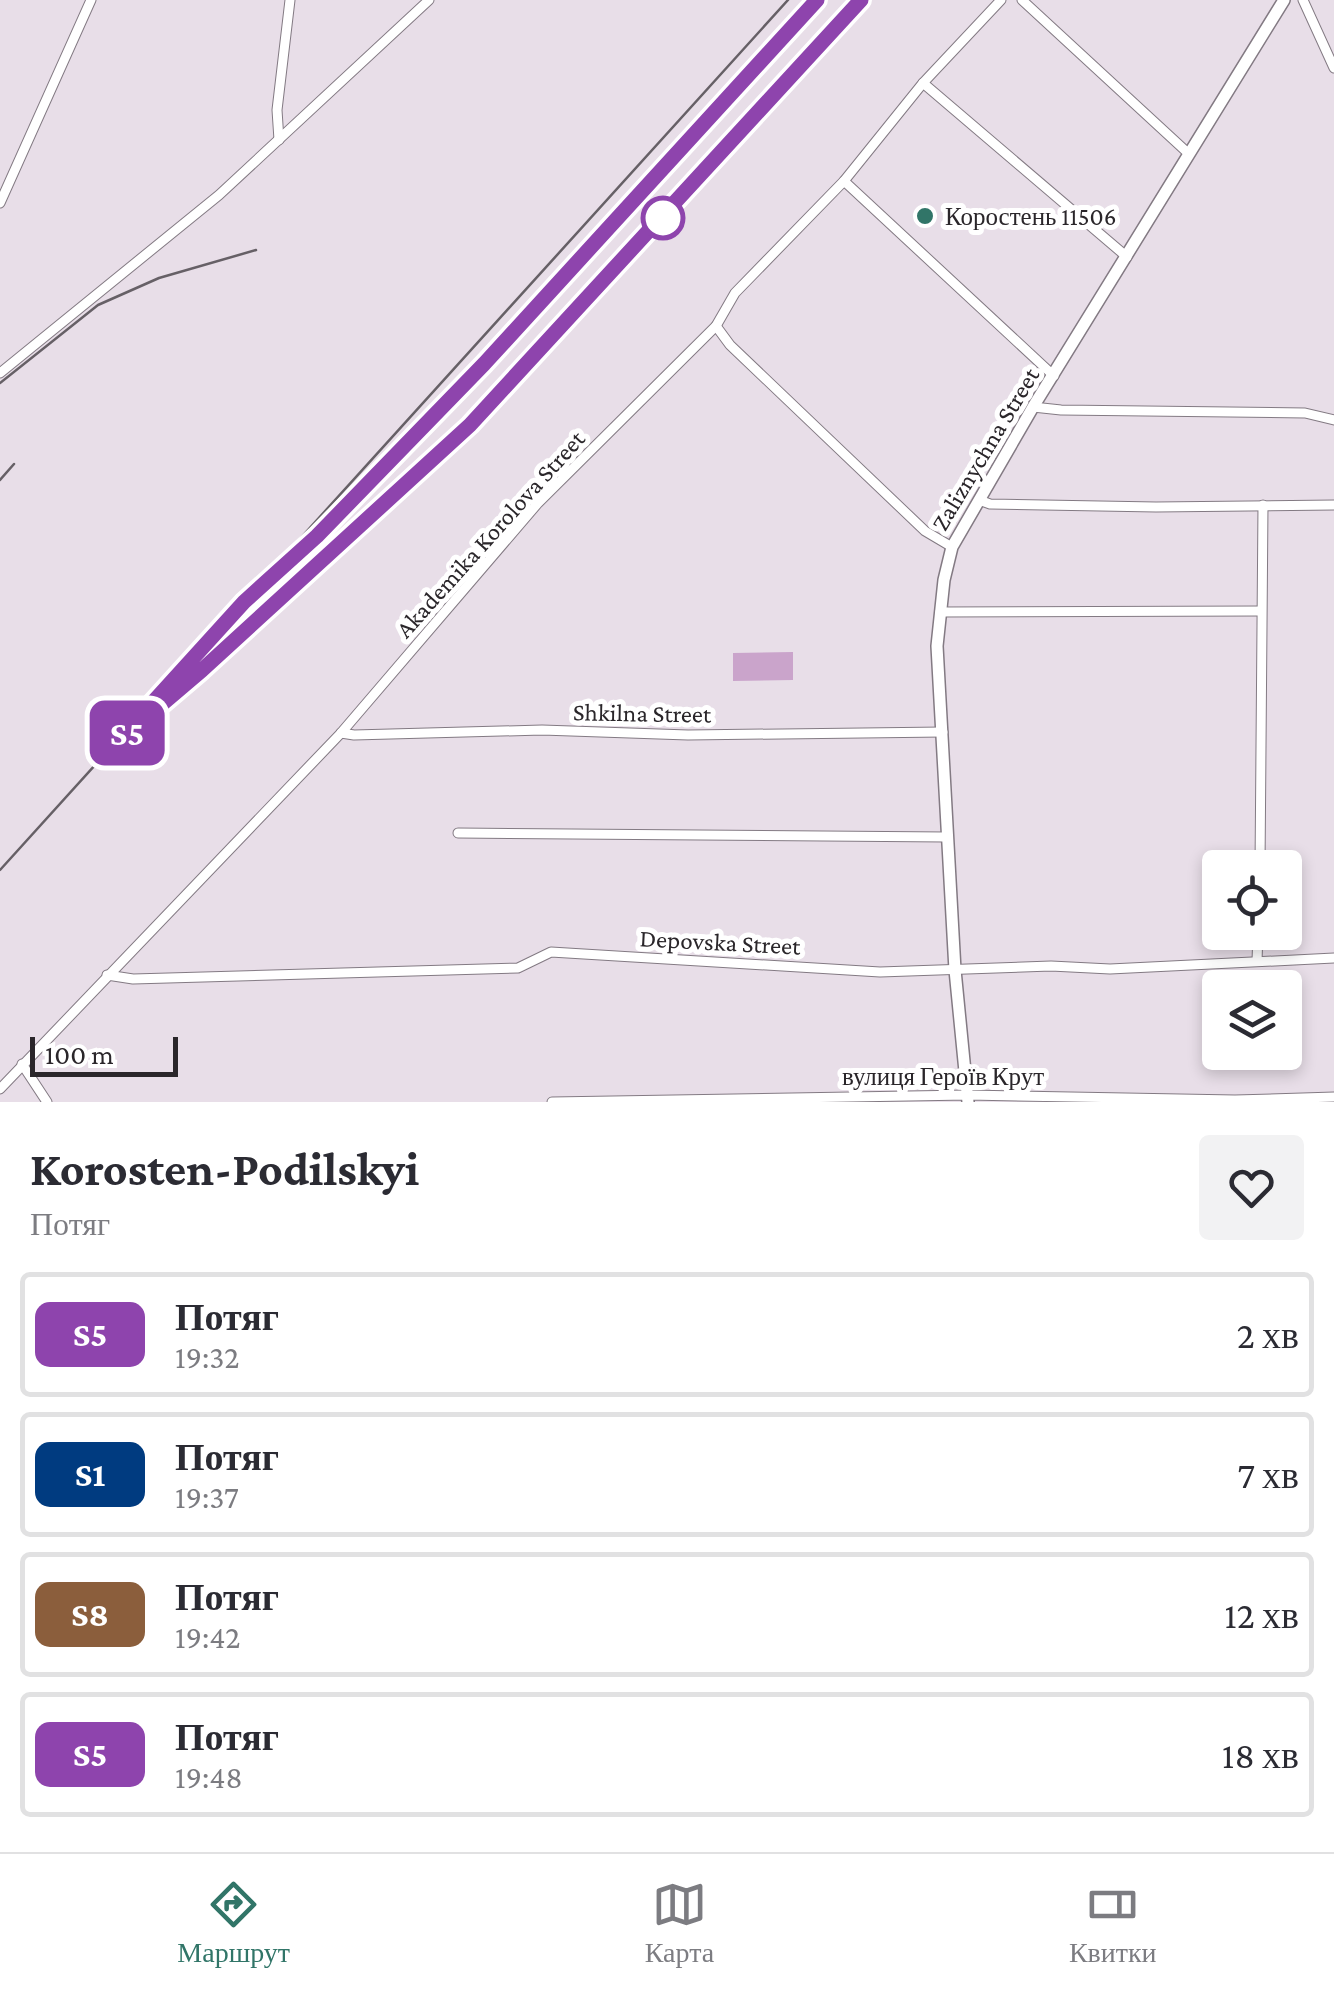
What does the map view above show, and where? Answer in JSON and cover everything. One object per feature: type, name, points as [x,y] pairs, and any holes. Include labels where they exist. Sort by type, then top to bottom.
[{"type":"street","points":[[0,203],[90,0]]},
{"type":"street","points":[[278,140],[277,110],[290,0]]},
{"type":"street","points":[[0,373],[141,261],[429,0]]},
{"type":"street","name":"Akademika Korolova Street","points":[[0,1088],[341,733],[538,503],[716,326],[735,293],[844,181],[923,82],[1000,0]]},
{"type":"street","points":[[1022,0],[1188,154]]},
{"type":"street","name":"Zaliznychna Street","points":[[968,1098],[955,970],[937,646],[952,547],[1033,407],[1284,0]]},
{"type":"street","points":[[1303,0],[1334,68]]},
{"type":"street","points":[[923,82],[1127,257]]},
{"type":"street","points":[[844,181],[1054,376]]},
{"type":"street","points":[[716,326],[730,345],[924,532],[952,547]]},
{"type":"street","points":[[1033,407],[1306,413],[1334,420]]},
{"type":"street","points":[[979,500],[990,504],[1119,507],[1334,505]]},
{"type":"street","points":[[1260,850],[1263,505]]},
{"type":"street","points":[[940,612],[1261,611]]},
{"type":"street","name":"Shkilna Street","points":[[341,733],[942,732]]},
{"type":"street","points":[[458,834],[946,838]]},
{"type":"street","points":[[1257,950],[1257,961]]},
{"type":"street","name":"Depovska Street","points":[[107,974],[133,979],[518,968],[551,952],[880,972],[1051,966],[1128,968],[1334,958]]},
{"type":"street","points":[[22,1064],[47,1102]]},
{"type":"street","name":"вулиця Героїв Крут","points":[[552,1102],[1334,1097]]},
{"type":"shaded area","points":[[793,652],[793,680],[733,681],[733,653]]},
{"type":"railway","points":[[0,870],[788,0]]},
{"type":"railway","points":[[405,443],[483,364],[817,0]]},
{"type":"railway","points":[[187,682],[505,391],[861,0]]},
{"type":"railway","points":[[0,383],[98,305],[159,278],[256,250]]},
{"type":"railway","points":[[0,480],[14,464]]},
{"type":"train","name":"S5","points":[[817,0],[484,364],[317,536],[244,602],[115,744],[202,670],[505,391],[861,0]]},
{"type":"place","name":"Коростень 11506","points":[[925,216]]}]
